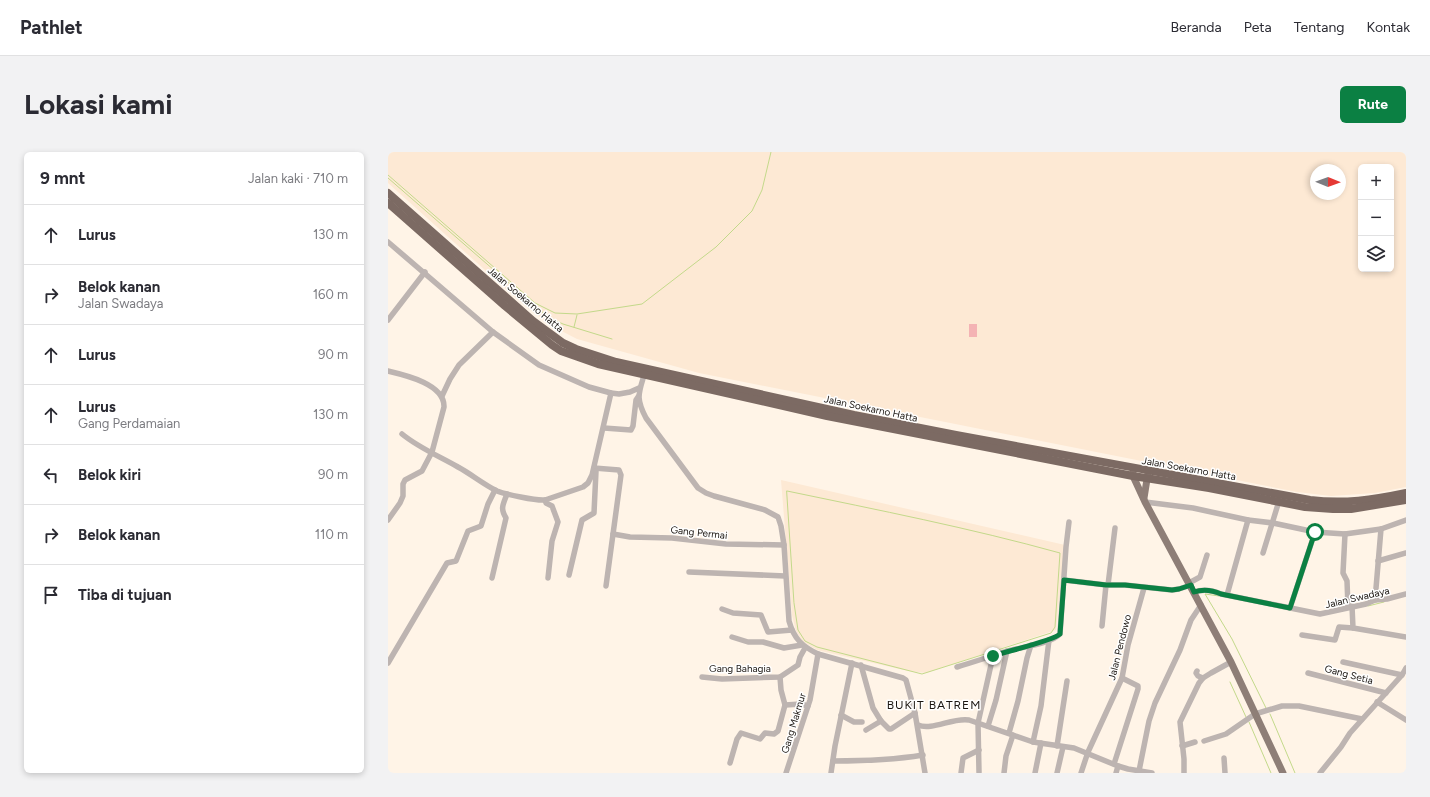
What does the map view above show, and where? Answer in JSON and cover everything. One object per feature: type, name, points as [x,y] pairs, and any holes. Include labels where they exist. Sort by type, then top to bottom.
[{"type":"highway","name":"Jalan Soekarno Hatta","points":[[388,193],[553,337],[576,349],[645,372]]},
{"type":"highway","name":"Jalan Soekarno Hatta","points":[[388,203],[536,332],[562,351],[598,364],[645,372],[1133,472],[1327,502],[1351,502],[1406,493]]},
{"type":"highway","name":"Jalan Soekarno Hatta","points":[[1147,474],[1305,507],[1333,509],[1370,507],[1406,500]]},
{"type":"main road","points":[[1133,472],[1145,502],[1197,592],[1201,605],[1231,662],[1283,773]]},
{"type":"main road","points":[[1145,502],[1147,474]]},
{"type":"street","points":[[388,242],[493,332],[538,365],[590,387],[611,393],[619,394],[630,392],[639,388]]},
{"type":"street","points":[[388,320],[424,272]]},
{"type":"street","points":[[442,396],[459,365],[493,332]]},
{"type":"street","points":[[388,371],[417,379],[426,384],[442,396],[444,403],[432,452],[422,471],[405,480],[403,484],[403,496],[388,520]]},
{"type":"street","points":[[604,428],[631,430],[633,426],[636,400],[645,372]]},
{"type":"street","points":[[570,575],[582,520],[594,513],[595,468],[611,393]]},
{"type":"street","points":[[638,396],[640,407],[646,418],[698,488],[714,496],[751,506],[775,515],[779,520],[784,545],[789,621],[792,630],[804,646],[818,654],[905,679],[918,725],[925,773]]},
{"type":"street","points":[[402,434],[496,490],[539,501],[585,485],[590,479],[595,468]]},
{"type":"street","points":[[595,468],[618,470],[621,472],[606,586]]},
{"type":"street","points":[[388,663],[447,563],[456,561],[468,531],[479,527],[482,524],[488,504],[496,490]]},
{"type":"street","points":[[492,578],[506,518],[502,513],[502,510],[507,494]]},
{"type":"street","points":[[545,500],[546,503],[552,506],[558,522],[552,541],[548,578]]},
{"type":"street","points":[[1145,502],[1193,508],[1315,532],[1345,534],[1381,529],[1406,520]]},
{"type":"street","points":[[1263,553],[1279,502]]},
{"type":"street","points":[[1227,595],[1248,520]]},
{"type":"street","points":[[957,667],[1059,636],[1069,522]]},
{"type":"street","points":[[1102,626],[1115,528]]},
{"type":"street","points":[[1375,600],[1381,529]]},
{"type":"street","points":[[1290,608],[1315,532]]},
{"type":"street","name":"Gang Permai","points":[[613,534],[630,537],[672,538],[726,544],[784,545]]},
{"type":"street","points":[[1345,534],[1343,573],[1347,582],[1353,628]]},
{"type":"street","points":[[1378,561],[1406,552]]},
{"type":"street","points":[[1064,580],[1144,588],[1179,589],[1192,583],[1201,575],[1207,556]]},
{"type":"street","points":[[689,572],[785,576]]},
{"type":"street","name":"Jalan Pendowo","points":[[1081,773],[1088,752],[1122,678],[1128,645],[1144,588]]},
{"type":"street","name":"Jalan Swadaya","points":[[1197,592],[1214,591],[1320,614],[1406,594]]},
{"type":"street","points":[[1142,772],[1145,736],[1155,703],[1180,650],[1191,620],[1201,605]]},
{"type":"street","points":[[722,609],[733,613],[761,615],[766,631],[769,632],[792,630]]},
{"type":"street","points":[[1302,635],[1335,640],[1339,627],[1406,637]]},
{"type":"street","points":[[732,637],[748,642],[763,642],[784,648],[804,646]]},
{"type":"street","points":[[1033,742],[1044,683],[1049,640]]},
{"type":"street","points":[[1004,773],[1005,760],[1031,645]]},
{"type":"street","name":"Gang Bahagia","points":[[702,677],[722,679],[780,677],[798,665],[804,646]]},
{"type":"street","points":[[988,726],[996,700],[1007,651]]},
{"type":"street","name":"Gang Makmur","points":[[786,773],[808,706],[818,654]]},
{"type":"street","points":[[979,772],[978,723],[993,656]]},
{"type":"street","points":[[1184,773],[1180,722],[1199,683],[1203,678],[1231,662]]},
{"type":"street","points":[[1342,662],[1402,675]]},
{"type":"street","points":[[831,773],[841,714],[852,663]]},
{"type":"street","points":[[860,665],[873,708],[881,721],[891,729],[915,713]]},
{"type":"street","points":[[1320,773],[1350,733],[1402,675],[1406,668]]},
{"type":"street","points":[[1197,671],[1196,673],[1198,676],[1203,678]]},
{"type":"street","name":"Gang Setia","points":[[1308,673],[1386,693]]},
{"type":"street","points":[[730,763],[737,739],[741,733],[760,739],[765,733],[774,734],[777,732],[785,705],[781,690],[780,677]]},
{"type":"street","points":[[1116,773],[1116,765],[1138,689],[1138,686],[1122,678]]},
{"type":"street","points":[[1057,773],[1067,681]]},
{"type":"street","points":[[1377,702],[1406,720]]},
{"type":"street","points":[[785,705],[801,704],[808,706]]},
{"type":"street","points":[[1204,741],[1226,734],[1255,714],[1288,705],[1362,719]]},
{"type":"street","points":[[841,714],[854,722],[862,722]]},
{"type":"street","points":[[918,725],[923,727],[964,719],[1033,742],[1074,748],[1088,752],[1116,765],[1152,773]]},
{"type":"street","points":[[866,730],[881,721]]},
{"type":"street","points":[[1182,746],[1195,742]]},
{"type":"street","points":[[1036,773],[1041,743]]},
{"type":"street","points":[[961,773],[963,758],[979,750]]},
{"type":"street","points":[[833,760],[860,761],[897,759],[923,755]]},
{"type":"street","points":[[1224,758],[1225,773]]},
{"type":"shaded area","points":[[388,152],[1406,152],[1406,487],[1375,493],[1331,496],[1297,492],[699,373],[577,339],[552,326],[524,305],[388,183]]},
{"type":"shaded area","points":[[969,324],[977,324],[977,337],[969,337]]},
{"type":"shaded area","points":[[781,480],[1065,545],[1056,630],[926,673],[908,671],[817,650],[802,641],[796,631],[792,615]]},
{"type":"waterway","points":[[388,175],[535,303],[555,313],[577,314],[642,304],[716,247],[752,211],[762,190],[771,152]]},
{"type":"waterway","points":[[388,178],[548,317],[563,324],[612,339]]},
{"type":"waterway","points":[[574,327],[577,315]]},
{"type":"waterway","points":[[787,491],[958,527],[1060,553],[1055,627],[1051,633],[922,674],[817,647],[805,641],[798,630],[794,603],[787,491]]},
{"type":"waterway","points":[[1219,596],[1205,594],[1232,639],[1266,708]]},
{"type":"waterway","points":[[1368,606],[1384,602]]},
{"type":"waterway","points":[[1230,682],[1246,717]]},
{"type":"waterway","points":[[1270,714],[1295,773]]},
{"type":"waterway","points":[[1249,722],[1271,773]]},
{"type":"district","name":"BUKIT BATREM","points":[[934,705]]},
{"type":"route","points":[[993,656],[1059,636],[1064,580],[1172,590],[1191,585],[1194,592],[1210,590],[1247,600],[1266,602],[1290,608],[1315,532]]}]
